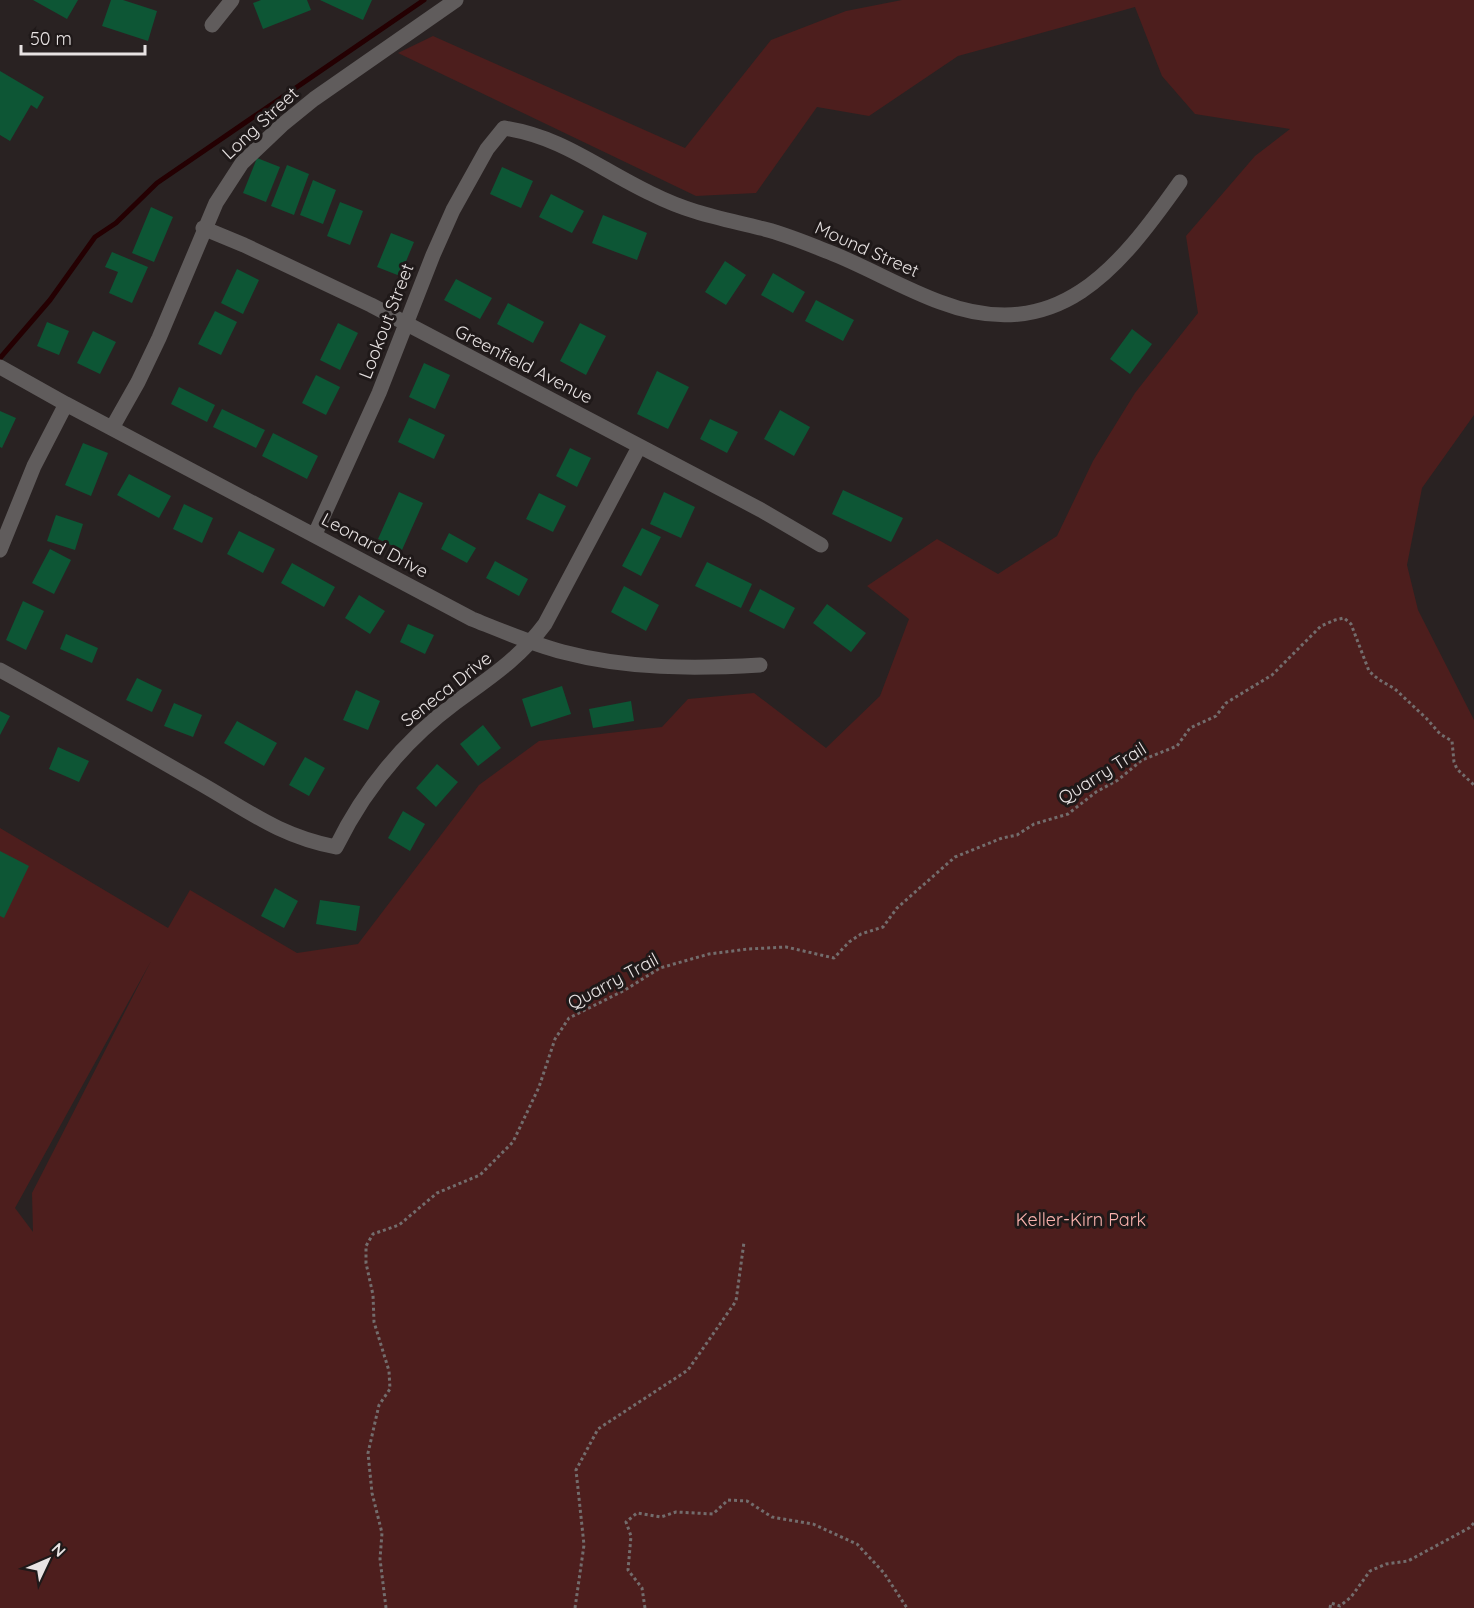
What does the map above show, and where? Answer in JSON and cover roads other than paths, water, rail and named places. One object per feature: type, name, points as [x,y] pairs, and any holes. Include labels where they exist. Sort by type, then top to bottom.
[{"type":"street","points":[[212,25],[232,0]]},
{"type":"street","name":"Long Street","points":[[112,428],[159,338],[203,228],[242,163],[282,125],[314,99],[456,0]]},
{"type":"street","name":"Mound Street","points":[[504,128],[526,131],[554,141],[621,180],[688,211],[784,235],[830,252],[942,303],[990,315],[1014,315],[1039,311],[1083,291],[1125,255],[1180,182]]},
{"type":"street","name":"Lookout Street","points":[[315,534],[378,393],[453,210],[487,149],[504,128]]},
{"type":"street","name":"Greenfield Avenue","points":[[203,228],[371,305],[761,510],[821,545]]},
{"type":"street","name":"Leonard Drive","points":[[0,367],[472,619],[531,642],[587,657],[636,664],[686,667],[760,665]]},
{"type":"street","points":[[0,550],[34,465],[66,404]]},
{"type":"street","name":"Seneca Drive","points":[[0,670],[268,824],[312,842],[336,847],[372,786],[402,749],[437,717],[506,666],[531,642],[560,598],[639,447]]},
{"type":"waterway","points":[[0,358],[50,300],[95,237],[116,223],[157,183],[424,0]]},
{"type":"park label","name":"Keller-Kirn Park","points":[[1081,1219]]}]
